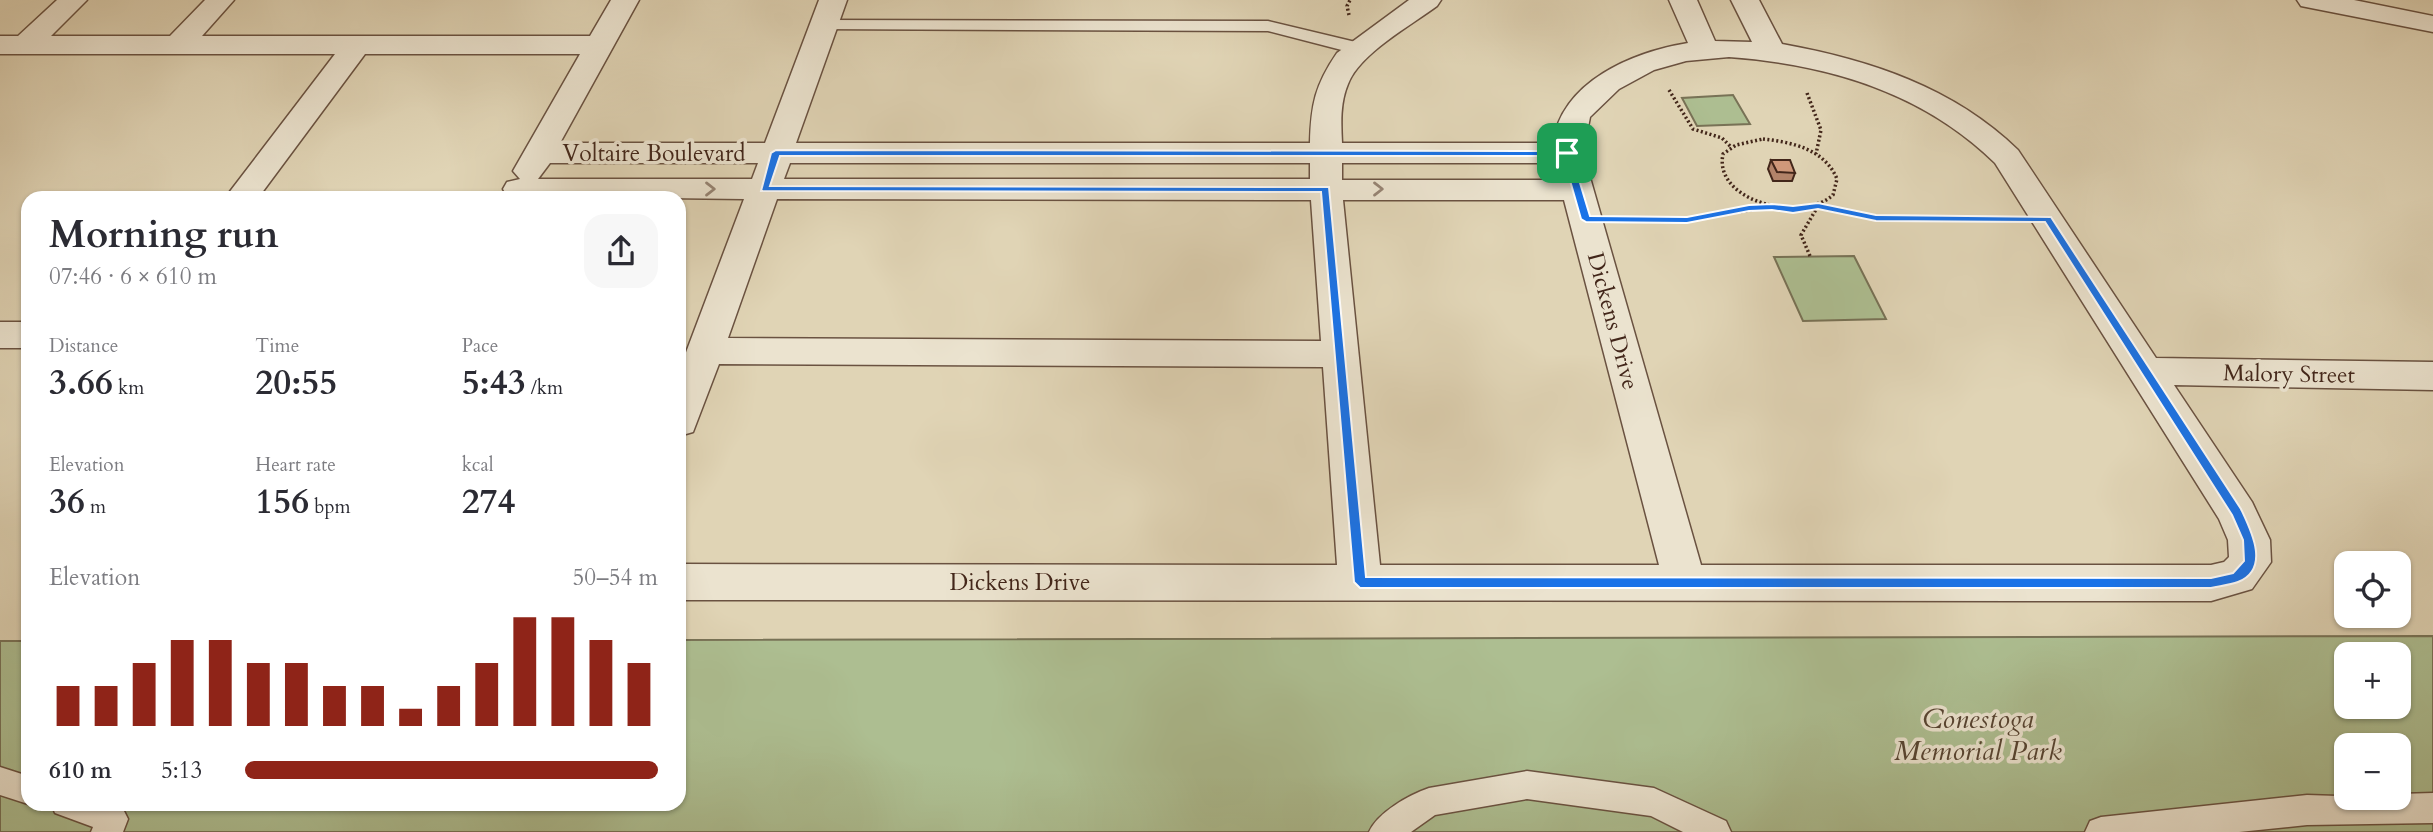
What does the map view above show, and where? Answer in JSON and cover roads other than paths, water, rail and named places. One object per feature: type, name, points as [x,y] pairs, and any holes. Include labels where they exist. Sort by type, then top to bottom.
[{"type":"street","points":[[13,45],[73,0]]},
{"type":"street","points":[[178,45],[220,0]]},
{"type":"street","points":[[517,191],[625,0]]},
{"type":"street","points":[[1360,582],[1326,189],[1326,108],[1333,83],[1347,59],[1427,0]]},
{"type":"street","points":[[1684,0],[1705,50]]},
{"type":"street","points":[[1745,0],[1785,54]]},
{"type":"street","points":[[2311,0],[2433,24]]},
{"type":"street","points":[[686,403],[828,12]]},
{"type":"street","points":[[13,45],[599,45]]},
{"type":"street","points":[[246,191],[356,45]]},
{"type":"street","name":"Dickens Drive","points":[[686,582],[1360,582],[1685,583],[2211,583],[2237,577],[2250,562],[2249,540],[2237,513],[2048,219],[2007,157],[1990,140],[1941,105],[1862,72],[1785,54],[1690,51],[1631,68],[1596,93],[1574,119],[1567,153],[1685,583]]},
{"type":"street","name":"Voltaire Boulevard","points":[[539,153],[1567,153]]},
{"type":"street","name":"Voltaire Boulevard","points":[[640,191],[1326,189],[1582,204]]},
{"type":"street","points":[[0,335],[21,335]]},
{"type":"street","points":[[705,351],[1340,354]]},
{"type":"street","name":"Malory Street","points":[[2146,371],[2433,376]]},
{"type":"lane","points":[[828,12],[1258,26],[1307,34],[1361,49]]},
{"type":"lane","points":[[0,781],[21,788]]},
{"type":"lane","points":[[1385,832],[1429,802],[1527,785],[1654,802],[1715,832]]},
{"type":"lane","points":[[2101,832],[2307,810],[2433,808]]},
{"type":"lane","points":[[90,811],[113,819],[107,832]]},
{"type":"park label","name":"Conestoga Memorial Park","points":[[1978,735]]}]
